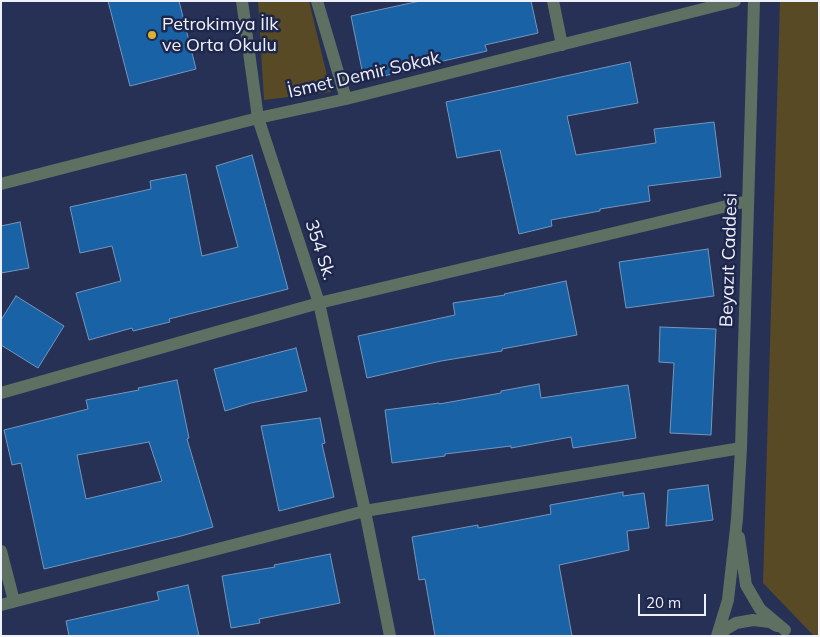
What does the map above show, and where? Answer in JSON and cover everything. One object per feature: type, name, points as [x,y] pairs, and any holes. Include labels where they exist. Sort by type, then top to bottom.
[{"type":"street","name":"354 Sk.","points":[[242,1],[258,118],[319,303],[365,511],[390,636]]},
{"type":"street","points":[[317,1],[346,99]]},
{"type":"street","points":[[553,1],[562,45]]},
{"type":"street","name":"İsmet Demir Sokak","points":[[1,184],[258,118],[346,99],[735,1]]},
{"type":"street","name":"Beyazıt Caddesi","points":[[737,519],[741,448],[754,1]]},
{"type":"street","points":[[1,393],[319,303],[748,200]]},
{"type":"street","points":[[1,605],[365,511],[741,448]]},
{"type":"street","points":[[737,519],[746,585],[760,608],[788,633]]},
{"type":"street","points":[[718,636],[728,600],[737,519]]},
{"type":"street","points":[[1,550],[14,601]]},
{"type":"street","points":[[718,636],[736,624],[753,620],[770,622],[788,633]]},
{"type":"shaded area","points":[[258,1],[309,1],[331,92],[264,100]]},
{"type":"shaded area","points":[[780,1],[819,1],[819,636],[813,635],[763,583]]},
{"type":"building","name":"Petrokimya İlk ve Orta Okulu","points":[[108,1],[179,1],[196,69],[130,86]]},
{"type":"building","points":[[420,1],[531,1],[538,33],[485,45],[487,51],[430,64],[431,66],[364,80],[351,16]]},
{"type":"building","points":[[630,62],[638,103],[567,116],[576,155],[656,143],[654,129],[714,122],[721,177],[648,186],[650,201],[600,209],[600,211],[551,220],[552,226],[519,234],[500,150],[457,158],[446,102]]},
{"type":"building","points":[[252,155],[288,289],[169,319],[170,322],[133,331],[132,328],[89,340],[76,293],[121,281],[112,246],[80,253],[70,207],[151,189],[150,181],[186,174],[202,256],[238,247],[216,166]]},
{"type":"building","points":[[20,222],[29,268],[1,273],[1,226]]},
{"type":"building","points":[[708,249],[714,296],[626,308],[619,262]]},
{"type":"building","points":[[566,281],[577,335],[502,349],[502,351],[441,361],[367,378],[358,336],[455,315],[453,303],[505,295]]},
{"type":"building","points":[[16,296],[64,326],[38,368],[1,345],[1,320]]},
{"type":"building","points":[[660,327],[716,329],[711,435],[670,433],[674,363],[659,362]]},
{"type":"building","points":[[296,348],[307,391],[251,403],[225,411],[214,369]]},
{"type":"building","points":[[177,380],[189,438],[187,439],[213,527],[44,569],[21,463],[12,465],[4,430],[88,409],[86,400],[139,390],[138,388]],"holes":[[[149,442],[162,481],[86,499],[77,455]]]},
{"type":"building","points":[[539,384],[541,398],[628,385],[636,438],[573,448],[571,437],[511,448],[511,446],[445,454],[445,456],[392,463],[385,410],[439,404]]},
{"type":"building","points":[[320,418],[325,443],[322,444],[334,497],[279,511],[261,426]]},
{"type":"building","points":[[708,485],[713,520],[666,526],[668,490]]},
{"type":"building","points":[[623,492],[623,496],[644,493],[649,528],[627,531],[629,550],[559,565],[572,636],[435,636],[425,579],[419,580],[412,537],[478,525],[478,528],[551,514],[550,505]]},
{"type":"building","points":[[330,554],[340,603],[259,619],[260,623],[231,628],[222,576],[275,567],[274,565]]},
{"type":"building","points":[[188,585],[199,636],[69,636],[66,621],[159,600],[157,592]]},
{"type":"place","name":"Petrokimya İlk ve Orta Okulu","points":[[152,35]]}]
